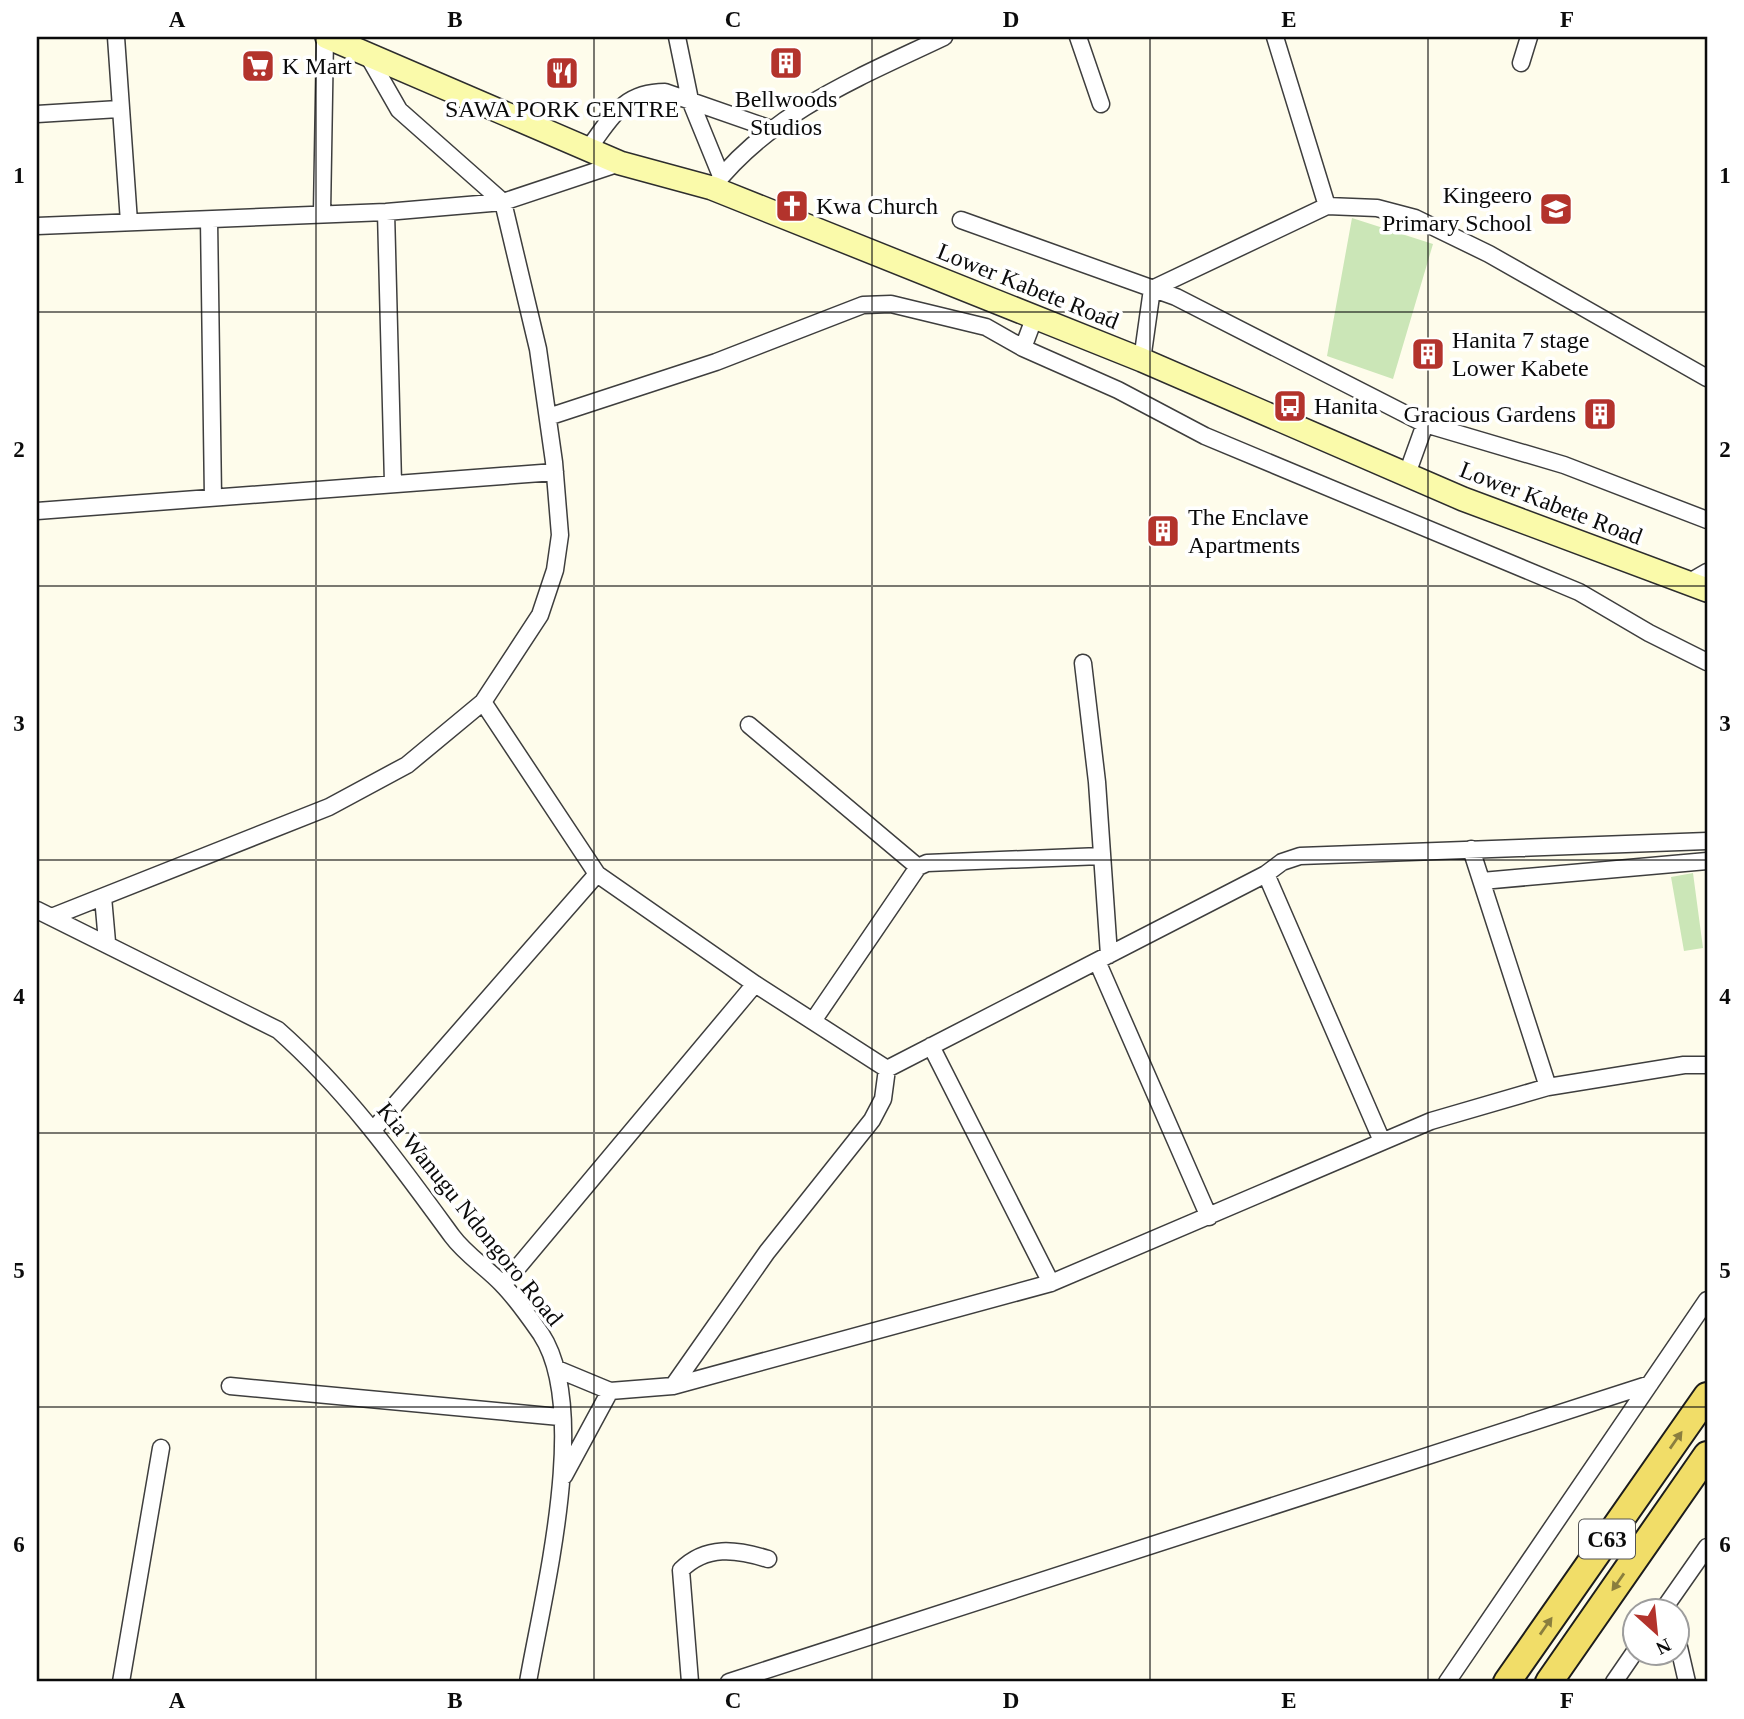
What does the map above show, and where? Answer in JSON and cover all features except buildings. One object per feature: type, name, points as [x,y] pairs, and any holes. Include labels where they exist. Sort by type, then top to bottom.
[{"type":"main road","name":"Lower Kabete Road","points":[[326,37],[620,163],[716,182],[1142,360],[1463,499],[1701,582]]},
{"type":"main road","name":"C63","points":[[1507,1682],[1707,1396]]},
{"type":"main road","name":"C63","points":[[1549,1682],[1696,1479],[1707,1455]]},
{"type":"street","points":[[116,37],[128,222]]},
{"type":"street","points":[[322,213],[326,37]]},
{"type":"street","points":[[677,37],[690,100],[716,182],[771,129],[834,89],[944,37]]},
{"type":"street","points":[[1078,37],[1101,104]]},
{"type":"street","points":[[1275,37],[1327,206]]},
{"type":"street","points":[[1521,63],[1529,37]]},
{"type":"street","points":[[54,916],[329,807],[407,765],[483,702],[540,615],[555,570],[560,535],[555,472],[538,349],[503,202],[399,110],[366,53]]},
{"type":"street","points":[[588,149],[618,109],[631,98],[648,92],[665,92],[771,129]]},
{"type":"street","points":[[37,114],[119,109]]},
{"type":"street","points":[[37,226],[386,212],[503,202],[620,163]]},
{"type":"street","points":[[1152,289],[1327,206],[1377,208],[1415,218],[1489,254],[1707,378]]},
{"type":"street","points":[[386,212],[394,483]]},
{"type":"street","points":[[209,220],[213,497]]},
{"type":"street","points":[[961,220],[1175,297],[1425,424],[1564,465],[1707,520]]},
{"type":"street","points":[[1142,360],[1152,289]]},
{"type":"street","points":[[548,417],[716,362],[863,304],[891,304],[986,327],[1023,348],[1118,390],[1205,436],[1579,592],[1649,634],[1707,662]]},
{"type":"street","points":[[1023,348],[1035,316]]},
{"type":"street","points":[[1407,474],[1425,424]]},
{"type":"street","points":[[37,511],[555,472]]},
{"type":"street","points":[[1083,663],[1097,782],[1103,958],[1209,1217]]},
{"type":"street","points":[[483,702],[597,874],[755,984],[887,1069]]},
{"type":"street","points":[[749,725],[918,867]]},
{"type":"street","points":[[887,1069],[1266,874],[1282,862],[1300,856],[1707,841]]},
{"type":"street","points":[[1471,849],[1548,1087]]},
{"type":"street","points":[[813,1021],[918,867],[927,863],[1101,856]]},
{"type":"street","points":[[1482,881],[1707,861]]},
{"type":"street","points":[[374,1129],[597,874]]},
{"type":"street","points":[[1266,874],[1382,1141]]},
{"type":"street","points":[[103,897],[107,942]]},
{"type":"street","name":"Kia Wanugu Ndongoro Road","points":[[37,910],[107,942],[278,1030],[310,1059],[374,1129],[459,1246],[503,1285],[542,1336],[557,1369],[564,1476],[528,1682]]},
{"type":"street","points":[[503,1285],[755,984]]},
{"type":"street","points":[[931,1046],[1051,1283]]},
{"type":"street","points":[[557,1369],[610,1391],[673,1386],[1051,1283],[1431,1121],[1548,1087],[1685,1065],[1707,1065]]},
{"type":"street","points":[[673,1386],[766,1252],[872,1120],[883,1099],[887,1069]]},
{"type":"street","points":[[1447,1682],[1707,1300]]},
{"type":"street","points":[[729,1682],[1650,1384]]},
{"type":"street","points":[[230,1386],[561,1417]]},
{"type":"street","points":[[564,1476],[610,1391]]},
{"type":"street","points":[[121,1682],[161,1448]]},
{"type":"street","points":[[1675,1596],[1707,1547]]},
{"type":"street","points":[[690,1682],[681,1570],[694,1557],[718,1551],[743,1552],[768,1559]]},
{"type":"street","points":[[1614,1682],[1625,1666]]},
{"type":"green space","points":[[1352,218],[1433,244],[1393,379],[1327,356]]},
{"type":"green space","points":[[1693,873],[1703,948],[1684,951],[1671,877]]},
{"type":"place","name":"Bellwoods Studios","points":[[786,63]]},
{"type":"place","name":"K Mart","points":[[258,66]]},
{"type":"place","name":"SAWA PORK CENTRE","points":[[562,73]]},
{"type":"place","name":"Kwa Church","points":[[792,206]]},
{"type":"place","name":"Kingeero Primary School","points":[[1556,209]]},
{"type":"place","name":"Hanita 7 stage Lower Kabete","points":[[1428,354]]},
{"type":"place","name":"Hanita","points":[[1290,406]]},
{"type":"place","name":"Gracious Gardens","points":[[1600,414]]},
{"type":"place","name":"The Enclave Apartments","points":[[1163,531]]}]
